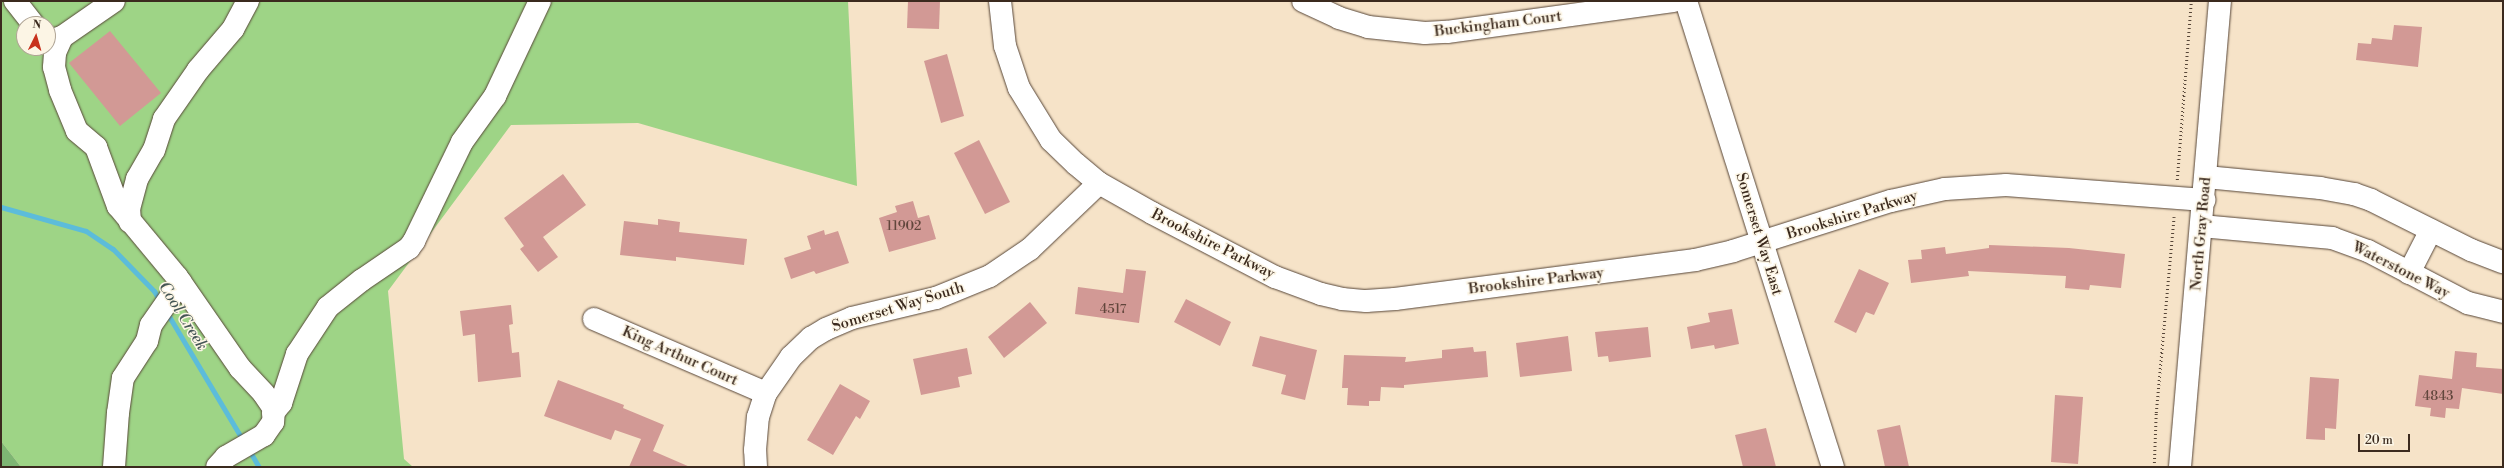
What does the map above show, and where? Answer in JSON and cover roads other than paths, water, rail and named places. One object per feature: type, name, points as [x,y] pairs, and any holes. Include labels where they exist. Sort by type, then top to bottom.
[{"type":"street","points":[[14,1],[26,16]]},
{"type":"street","points":[[56,36],[114,1]]},
{"type":"street","points":[[130,222],[129,209],[137,179],[154,150],[164,119],[198,70],[233,29],[248,1]]},
{"type":"street","points":[[273,413],[281,403],[297,354],[328,307],[362,280],[409,248],[414,241],[462,142],[495,96],[540,1]]},
{"type":"street","name":"Brookshire Parkway","points":[[1000,1],[1010,66],[1028,106],[1051,140],[1099,183],[1152,213],[1275,277],[1321,294],[1342,299],[1366,301],[1395,299],[1695,260],[1761,242],[1891,201],[1939,190],[1974,186],[2006,185],[2204,200]]},
{"type":"street","name":"Buckingham Court","points":[[1303,1],[1339,18],[1362,25],[1385,30],[1425,33],[1447,32],[1673,1]]},
{"type":"street","name":"Somerset Way East","points":[[1686,1],[1833,467]]},
{"type":"street","name":"North Gray Road","points":[[2180,467],[2202,226],[2220,1]]},
{"type":"street","points":[[55,56],[54,67],[60,90],[77,131],[96,147],[118,206],[240,368],[264,394],[274,409],[273,422],[264,435],[221,462]]},
{"type":"street","points":[[2206,177],[2320,188],[2354,194],[2471,250],[2503,262]]},
{"type":"street","name":"Somerset Way South","points":[[756,467],[755,450],[758,417],[766,393],[791,358],[826,328],[870,313],[936,298],[990,276],[1030,249],[1099,183]]},
{"type":"street","name":"Waterstone Way","points":[[2202,226],[2332,238],[2368,251],[2468,303],[2503,312]]},
{"type":"street","points":[[2409,273],[2431,230]]},
{"type":"street","points":[[114,467],[118,413],[123,378],[147,341],[151,325],[178,286]]},
{"type":"street","name":"King Arthur Court","points":[[594,319],[766,393]]},
{"type":"waterway","name":"Cool Creek","points":[[1,207],[86,231],[113,249],[154,291],[161,303]]},
{"type":"waterway","name":"Cool Creek","points":[[167,313],[244,442]]},
{"type":"waterway","name":"Cool Creek","points":[[249,450],[259,467]]}]
